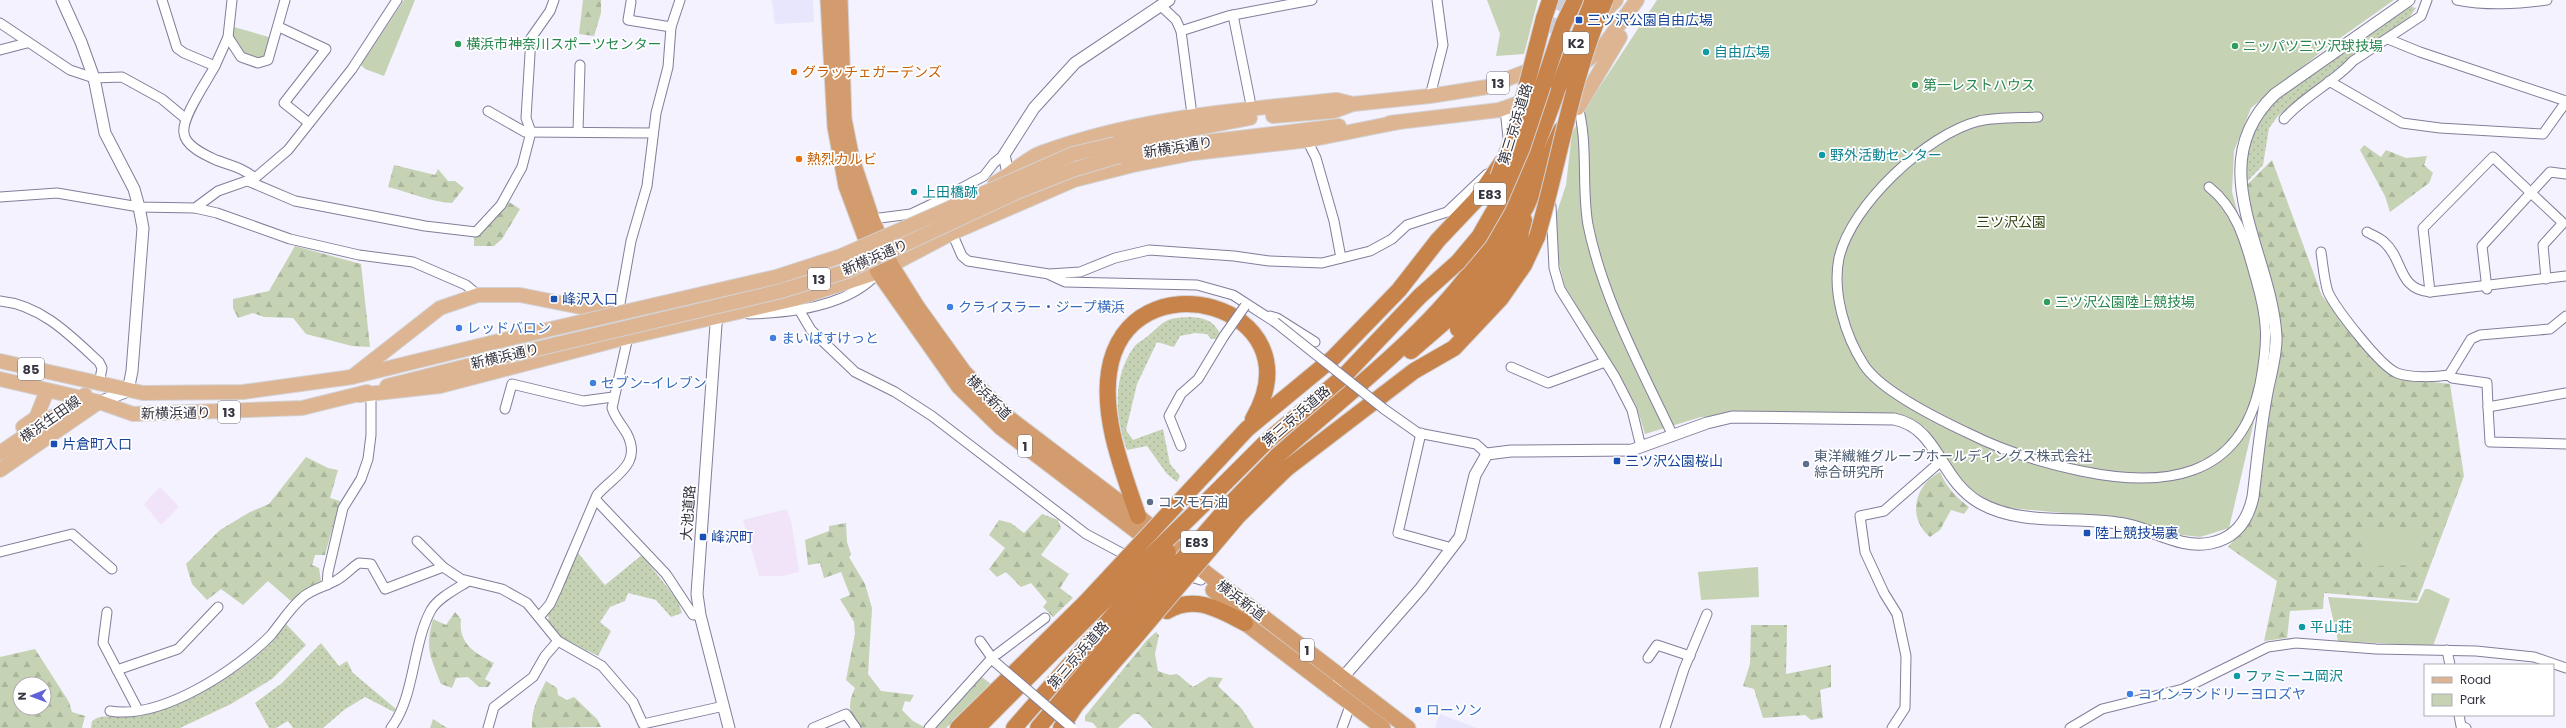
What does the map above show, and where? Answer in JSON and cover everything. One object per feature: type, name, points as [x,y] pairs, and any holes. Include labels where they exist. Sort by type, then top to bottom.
[{"type":"highway","name":"横浜新道","points":[[828,0],[830,82],[835,127],[846,186],[884,268],[959,387],[1000,427],[1201,580],[1226,601],[1245,624],[1350,706],[1383,728]]},
{"type":"highway","name":"横浜新道","points":[[840,0],[844,119],[852,159],[872,219],[875,247]]},
{"type":"highway","name":"第三京浜道路","points":[[1014,728],[1109,620],[1216,492],[1265,443],[1344,376],[1397,322],[1465,241],[1488,200],[1514,134],[1550,0]]},
{"type":"highway","points":[[1420,296],[1462,257],[1479,237],[1498,204],[1522,148],[1563,26],[1575,0]]},
{"type":"highway","name":"K2","points":[[1564,81],[1593,0]]},
{"type":"highway","points":[[1281,463],[1414,371],[1454,348],[1487,314],[1512,283],[1537,237],[1554,179],[1572,94],[1605,0]]},
{"type":"highway","points":[[977,728],[1090,607],[1247,429],[1332,358],[1399,290],[1438,240],[1476,200],[1508,153],[1543,93],[1556,54]]},
{"type":"highway","name":"第三京浜道路","points":[[1038,728],[1126,636],[1232,501],[1281,463],[1342,399],[1417,331],[1464,279],[1495,235],[1512,202],[1564,81]]},
{"type":"highway","points":[[1342,399],[1405,356],[1448,319],[1478,285],[1526,207],[1557,135],[1578,108]]},
{"type":"highway","points":[[1414,371],[1465,323],[1495,286],[1522,234],[1526,207]]},
{"type":"highway","name":"横浜新道","points":[[884,268],[918,308],[964,372],[1009,418],[1138,516],[1206,573],[1408,728]]},
{"type":"highway","points":[[1138,516],[1119,458],[1108,394],[1113,357],[1121,340],[1135,323],[1151,311],[1174,304],[1203,304],[1230,312],[1251,331],[1266,357],[1269,379],[1263,402],[1247,429]]},
{"type":"highway","points":[[958,728],[1216,492]]},
{"type":"highway","points":[[1167,611],[1182,604],[1201,603],[1245,624]]},
{"type":"highway","points":[[1061,728],[1126,636]]},
{"type":"main road","name":"新横浜通り","points":[[0,379],[80,399],[99,402],[133,414],[302,408],[365,395],[415,377],[777,292],[847,271],[1019,191],[1075,169],[1117,150],[1243,118],[1334,111],[1354,104],[1430,96],[1487,87],[1545,64],[1556,54],[1568,48],[1616,0]]},
{"type":"main road","name":"新横浜通り","points":[[0,362],[128,391],[143,393],[243,392],[352,377],[784,274],[841,256],[1072,154],[1307,128],[1399,122],[1505,109],[1543,93],[1564,81],[1602,48],[1629,13],[1636,0]]},
{"type":"main road","points":[[1578,108],[1625,28],[1629,13]]},
{"type":"main road","points":[[352,377],[440,308],[478,295],[520,295],[618,315],[718,296],[777,282],[832,265],[875,247],[1007,176],[1039,154],[1125,128],[1190,115],[1228,111],[1336,100],[1354,104]]},
{"type":"main road","points":[[365,395],[440,386],[628,337],[716,316],[798,304],[884,268],[952,233],[1074,180],[1133,165],[1194,153],[1307,140],[1399,122]]},
{"type":"main road","name":"横浜生田線","points":[[0,453],[80,399],[99,384]]},
{"type":"main road","points":[[0,442],[36,418],[47,391]]},
{"type":"main road","name":"横浜生田線","points":[[0,470],[99,402]]},
{"type":"street","points":[[62,0],[81,42],[94,78],[105,132],[134,188],[140,207],[143,228],[132,371],[128,391],[99,402]]},
{"type":"street","points":[[162,0],[177,48],[184,53],[215,66]]},
{"type":"street","points":[[232,0],[228,37],[215,66],[186,119],[184,133],[188,143],[216,160],[241,168],[251,180],[295,201],[425,226],[476,232],[501,206],[522,166],[531,132],[526,118],[531,38],[550,11],[554,0]]},
{"type":"street","points":[[228,37],[241,57],[258,63],[268,60],[279,28],[284,0]]},
{"type":"street","points":[[196,208],[218,191],[251,180],[288,150],[352,69],[397,0]]},
{"type":"street","points":[[539,617],[550,604],[596,500],[606,484],[625,471],[629,463],[628,436],[614,415],[612,408],[613,397],[628,337],[618,315],[631,241],[647,186],[652,133],[668,67],[671,27],[680,0]]},
{"type":"street","points":[[1181,31],[1233,15],[1312,0]]},
{"type":"street","points":[[1430,96],[1443,45],[1437,0]]},
{"type":"street","points":[[1049,274],[1065,282],[1197,285],[1233,295],[1275,322],[1411,430],[1476,444],[1487,454],[1511,451],[1632,450],[1707,423],[1732,417],[1894,419],[1912,424],[1921,431],[1940,462],[1957,484],[1971,498],[2008,515],[2121,524],[2170,539],[2204,544],[2219,541],[2240,528],[2248,515],[2253,497],[2276,338],[2273,309],[2240,187],[2241,160],[2246,132],[2261,107],[2275,94],[2410,0]]},
{"type":"street","points":[[2284,119],[2292,109],[2329,81],[2353,60],[2388,39],[2421,16],[2427,0]]},
{"type":"street","points":[[2457,0],[2478,4],[2504,5],[2547,0]]},
{"type":"street","points":[[631,2],[628,20],[671,27]]},
{"type":"street","points":[[872,219],[911,214],[984,176],[994,163],[1004,155],[1034,108],[1075,63],[1165,3],[1181,31],[1190,107]]},
{"type":"street","points":[[1233,15],[1250,100]]},
{"type":"street","points":[[0,23],[27,43],[70,70],[94,78],[122,77],[162,99],[186,119]]},
{"type":"street","points":[[279,28],[326,49],[284,103],[310,123]]},
{"type":"street","points":[[2329,81],[2402,123],[2440,128],[2543,134],[2566,101],[2420,52],[2388,39]]},
{"type":"street","points":[[0,50],[27,43]]},
{"type":"street","points":[[1556,54],[1564,81],[1578,108],[1588,223],[1600,270],[1619,320],[1673,436]]},
{"type":"street","points":[[578,132],[580,65]]},
{"type":"street","points":[[1578,108],[1558,150],[1553,172],[1550,217],[1554,268],[1560,289],[1605,362],[1632,410],[1641,447]]},
{"type":"street","points":[[952,233],[962,256],[968,261],[1049,274],[1080,272],[1114,258],[1149,250],[1234,256],[1268,262],[1322,263],[1370,251],[1392,239],[1407,225],[1447,212],[1508,153],[1508,128],[1505,109]]},
{"type":"street","points":[[488,111],[525,132],[652,133]]},
{"type":"street","points":[[2038,117],[1978,122],[1942,137],[1920,152],[1888,179],[1874,197],[1846,239],[1839,260],[1838,288],[1842,314],[1863,364],[1880,381],[1917,406],[1986,441],[2064,467],[2120,478],[2144,479],[2167,478],[2190,472],[2212,461],[2231,446],[2245,428],[2255,407],[2268,340],[2266,322],[2238,221],[2229,206],[2208,188]]},
{"type":"street","points":[[1307,140],[1316,158],[1334,222],[1341,258]]},
{"type":"street","points":[[1004,155],[1007,176],[1019,204]]},
{"type":"street","points":[[2430,292],[2422,228],[2493,157],[2531,193],[2565,222],[2543,245],[2546,279]]},
{"type":"street","points":[[2487,287],[2482,246],[2550,172],[2566,174]]},
{"type":"street","points":[[0,197],[57,193],[140,207],[196,208],[217,213],[290,239],[359,255],[413,262],[466,285],[478,295]]},
{"type":"street","points":[[2367,232],[2384,241],[2390,249],[2408,283],[2419,291],[2430,292],[2487,287],[2566,276]]},
{"type":"street","points":[[2321,252],[2328,291],[2346,321],[2373,351],[2397,373],[2436,377],[2449,375],[2452,378],[2487,383],[2490,442],[2566,444]]},
{"type":"street","points":[[777,282],[798,304],[811,330],[855,372],[895,392],[932,416],[1086,534],[1122,555],[1201,580]]},
{"type":"street","name":"大池道路","points":[[718,296],[697,594],[700,615],[729,728]]},
{"type":"street","points":[[0,301],[40,313],[61,327],[99,362],[102,368],[99,384]]},
{"type":"street","points":[[1180,446],[1169,416],[1181,394],[1198,380],[1224,336],[1246,304]]},
{"type":"street","points":[[1265,315],[1277,318],[1315,342]]},
{"type":"street","points":[[2449,375],[2471,339],[2492,332],[2550,328],[2566,316]]},
{"type":"street","points":[[1511,367],[1548,384],[1605,362]]},
{"type":"street","points":[[505,409],[512,384],[583,401],[613,397]]},
{"type":"street","points":[[2488,406],[2566,393]]},
{"type":"street","points":[[327,585],[328,572],[343,508],[360,479],[368,459],[371,435],[365,395]]},
{"type":"street","points":[[1421,433],[1398,533],[1452,548]]},
{"type":"street","points":[[1331,691],[1421,588],[1460,537],[1475,475],[1487,454]]},
{"type":"street","points":[[1892,728],[1905,708],[1906,656],[1897,614],[1884,593],[1865,552],[1860,516],[1884,511],[1940,462]]},
{"type":"street","points":[[596,500],[666,574],[693,615],[700,615]]},
{"type":"street","points":[[0,552],[72,534],[112,569]]},
{"type":"street","points":[[417,541],[443,567],[467,582],[502,588],[527,603],[558,642],[602,666],[633,702],[644,724],[724,706]]},
{"type":"street","points":[[110,711],[138,710],[165,703],[217,677],[247,658],[270,635],[303,597],[346,574],[359,563],[371,564],[385,589],[443,567]]},
{"type":"street","points":[[391,728],[407,691],[414,658],[432,609],[447,595],[467,582]]},
{"type":"street","points":[[117,670],[178,648],[218,607]]},
{"type":"street","points":[[107,612],[103,643],[138,710]]},
{"type":"street","points":[[1665,728],[1690,656],[1707,614]]},
{"type":"street","points":[[928,728],[993,660],[1045,618]]},
{"type":"street","points":[[980,641],[993,660],[1072,728]]},
{"type":"street","points":[[488,728],[494,707],[533,677],[545,656],[558,642]]},
{"type":"street","points":[[2070,728],[2102,709],[2183,689],[2268,647],[2296,643],[2376,649],[2447,650],[2534,657],[2566,668]]},
{"type":"street","points":[[1648,658],[1657,645],[1690,656]]},
{"type":"street","points":[[2447,650],[2450,664]]},
{"type":"street","points":[[1342,728],[1350,706]]},
{"type":"street","points":[[813,728],[846,714],[856,728]]},
{"type":"street","points":[[2459,716],[2461,726],[2466,728]]},
{"type":"shaded area","points":[[772,0],[813,0],[814,22],[775,24]]},
{"type":"shaded area","points":[[160,487],[179,507],[161,525],[144,504]]},
{"type":"shaded area","points":[[787,509],[792,525],[799,572],[783,576],[759,576],[743,520]]},
{"type":"shaded area","points":[[1440,714],[1477,728],[1435,728]]},
{"type":"green space","points":[[404,0],[415,0],[384,76],[365,69],[361,65]]},
{"type":"green space","points":[[583,0],[601,0],[601,13],[594,36],[579,34]]},
{"type":"green space","points":[[1487,0],[1538,0],[1524,54],[1496,56],[1500,34]]},
{"type":"green space","name":"三ツ沢公園","points":[[1657,0],[2394,0],[2326,48],[2251,108],[2234,151],[2232,192],[2268,323],[2259,400],[2229,528],[2200,537],[2173,534],[2126,519],[1999,507],[1966,487],[1926,428],[1893,413],[1701,417],[1645,434],[1636,405],[1565,286],[1559,263],[1556,215],[1566,185],[1572,133],[1589,103]]},
{"type":"green space","points":[[2409,6],[2416,8],[2405,24],[2352,56],[2278,116],[2269,128],[2263,165],[2243,186],[2247,140],[2256,120],[2283,93],[2300,80],[2367,39],[2369,32]]},
{"type":"green space","points":[[234,27],[272,38],[266,56],[258,59],[246,55],[233,36]]},
{"type":"green space","points":[[2364,145],[2381,157],[2386,150],[2406,158],[2427,156],[2424,165],[2433,173],[2429,183],[2390,212],[2385,196],[2360,150]]},
{"type":"green space","points":[[2272,160],[2322,296],[2381,362],[2399,378],[2450,384],[2464,476],[2417,601],[2324,593],[2323,609],[2290,611],[2287,638],[2264,641],[2277,581],[2228,547],[2254,516],[2280,336],[2243,189]]},
{"type":"green space","points":[[394,165],[435,175],[438,169],[448,181],[455,181],[464,188],[452,203],[428,199],[388,187]]},
{"type":"green space","points":[[509,202],[520,209],[502,239],[494,246],[474,246],[474,235],[480,235]]},
{"type":"green space","points":[[295,246],[361,264],[370,347],[352,346],[306,334],[293,318],[264,317],[253,313],[238,318],[233,308],[233,299],[269,291]]},
{"type":"green space","points":[[1190,317],[1208,321],[1220,334],[1217,339],[1211,339],[1207,334],[1195,333],[1180,336],[1174,347],[1157,342],[1137,384],[1126,430],[1133,440],[1163,429],[1170,464],[1180,476],[1177,482],[1167,474],[1147,446],[1127,450],[1118,411],[1119,384],[1127,359],[1135,346],[1166,321],[1175,318]]},
{"type":"green space","points":[[306,457],[328,468],[338,470],[330,498],[340,501],[325,555],[315,555],[312,565],[319,568],[321,581],[317,587],[292,602],[268,581],[243,605],[221,589],[207,600],[192,584],[186,564],[220,530],[250,512],[269,504]]},
{"type":"green space","points":[[1940,472],[1952,492],[1969,507],[1964,514],[1951,510],[1940,530],[1930,537],[1918,521],[1916,512],[1917,502],[1919,493],[1924,485]]},
{"type":"green space","points":[[1042,514],[1058,520],[1061,528],[1041,555],[1069,574],[1060,588],[1073,598],[1053,617],[1043,607],[1047,602],[1031,583],[1021,587],[1006,572],[997,577],[989,569],[1005,548],[989,535],[999,520],[1011,523],[1024,533]]},
{"type":"green space","points":[[846,523],[847,542],[851,554],[849,557],[865,584],[872,608],[868,674],[881,691],[914,695],[910,702],[905,701],[902,710],[913,721],[926,728],[859,728],[851,713],[850,704],[855,688],[846,680],[855,634],[854,622],[840,599],[850,595],[841,572],[824,578],[820,563],[808,565],[805,540],[829,531],[829,526]]},
{"type":"green space","points":[[2363,529],[2425,532],[2416,565],[2366,566]]},
{"type":"green space","points":[[578,553],[605,585],[642,555],[678,601],[682,613],[671,617],[656,600],[628,593],[625,601],[610,607],[600,622],[611,631],[598,656],[559,637],[547,624],[549,617],[545,616],[552,608]]},
{"type":"green space","points":[[1758,567],[1759,597],[1701,600],[1698,572]]},
{"type":"green space","points":[[2425,589],[2429,589],[2450,599],[2433,646],[2338,641],[2328,597],[2418,603]]},
{"type":"green space","points":[[455,612],[461,619],[462,635],[469,647],[494,663],[485,679],[491,683],[488,687],[479,687],[468,677],[456,678],[452,688],[441,684],[430,652],[429,637],[433,619],[446,625]]},
{"type":"green space","points":[[286,624],[306,645],[272,679],[231,704],[180,728],[91,728],[92,721],[97,718],[108,716],[130,717],[142,715],[181,702],[202,692],[222,681],[259,654]]},
{"type":"green space","points":[[1751,625],[1787,625],[1786,674],[1831,665],[1831,687],[1820,690],[1823,718],[1811,720],[1805,715],[1763,718],[1754,689],[1743,686],[1750,664]]},
{"type":"green space","points":[[1156,632],[1159,635],[1155,654],[1158,671],[1170,675],[1177,674],[1193,687],[1209,677],[1223,678],[1218,686],[1242,709],[1254,728],[1153,728],[1139,714],[1133,714],[1118,728],[1097,728],[1093,723],[1085,721],[1085,716],[1147,640]]},
{"type":"green space","points":[[321,643],[339,666],[347,661],[353,673],[396,709],[394,712],[365,697],[344,710],[323,728],[293,728],[288,721],[276,728],[269,728],[255,703],[282,683]]},
{"type":"green space","points":[[35,649],[69,702],[72,712],[85,716],[82,728],[0,728],[0,657]]},
{"type":"green space","points":[[982,677],[991,684],[946,728],[935,728]]},
{"type":"green space","points":[[546,681],[557,688],[558,695],[567,700],[574,697],[597,719],[601,727],[532,728],[534,709]]},
{"type":"green space","points":[[433,719],[447,728],[430,728]]},
{"type":"tunnel","points":[[1553,34],[1565,0]]},
{"type":"place","name":"三ツ沢公園自由広場","points":[[1579,20]]},
{"type":"place","name":"横浜市神奈川スポーツセンター","points":[[458,44]]},
{"type":"place","name":"ニッパツ三ツ沢球技場","points":[[2235,46]]},
{"type":"place","name":"自由広場","points":[[1706,52]]},
{"type":"place","name":"グラッチェガーデンズ","points":[[794,72]]},
{"type":"place","name":"第一レストハウス","points":[[1915,85]]},
{"type":"place","name":"野外活動センター","points":[[1822,155]]},
{"type":"place","name":"熱烈カルビ","points":[[799,159]]},
{"type":"place","name":"上田橋跡","points":[[914,192]]},
{"type":"place","name":"峰沢入口","points":[[554,299]]},
{"type":"place","name":"三ツ沢公園陸上競技場","points":[[2047,302]]},
{"type":"place","name":"クライスラー・ジープ横浜","points":[[950,307]]},
{"type":"place","name":"レッドバロン","points":[[459,328]]},
{"type":"place","name":"まいばすけっと","points":[[773,338]]},
{"type":"place","name":"セブン-イレブン","points":[[593,383]]},
{"type":"place","name":"片倉町入口","points":[[54,444]]},
{"type":"place","name":"三ツ沢公園桜山","points":[[1617,461]]},
{"type":"place","name":"東洋繊維グループホールディングス株式会社 綜合研究所","points":[[1806,464]]},
{"type":"place","name":"コスモ石油","points":[[1150,502]]},
{"type":"place","name":"陸上競技場裏","points":[[2087,533]]},
{"type":"place","name":"峰沢町","points":[[703,537]]},
{"type":"place","name":"平山荘","points":[[2302,627]]},
{"type":"place","name":"ファミーユ岡沢","points":[[2237,676]]},
{"type":"place","name":"コインランドリーヨロズヤ","points":[[2130,694]]},
{"type":"place","name":"ローソン","points":[[1418,710]]}]
